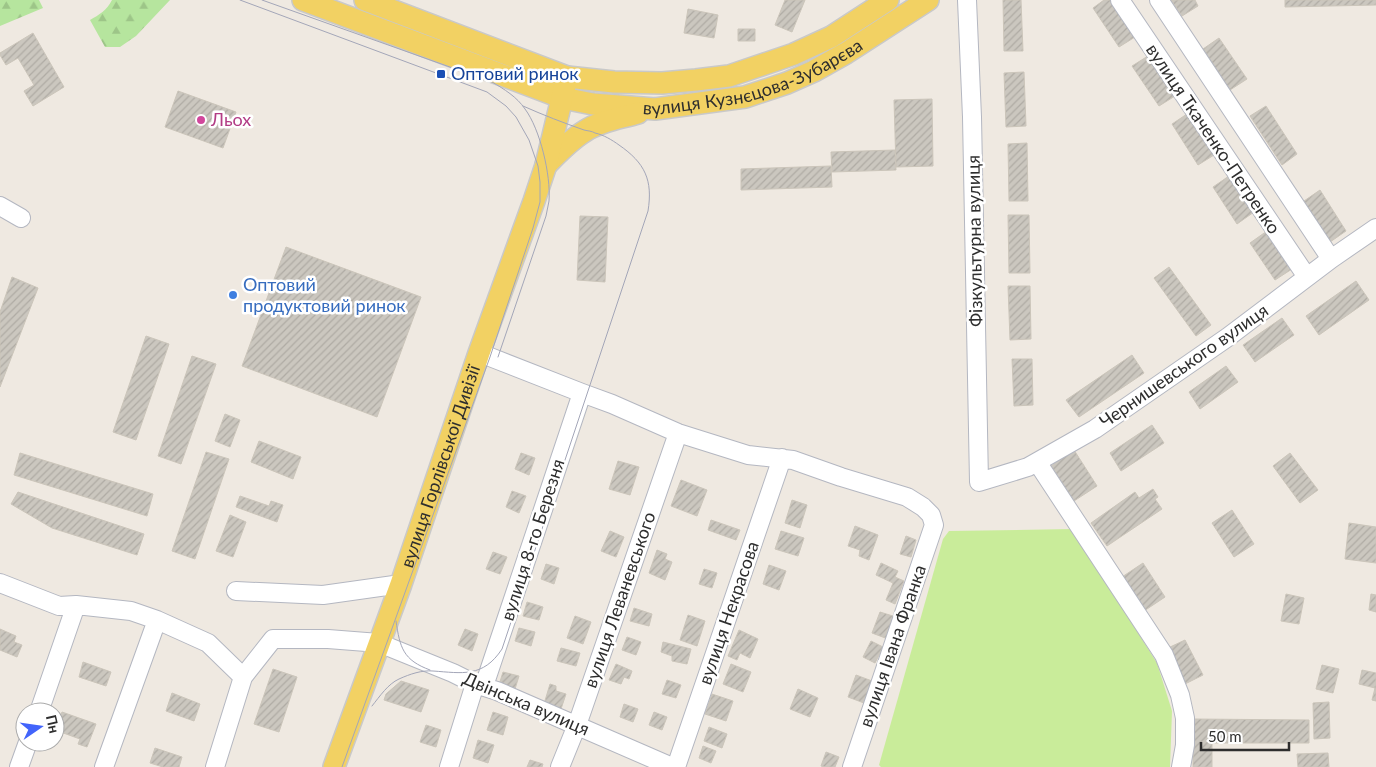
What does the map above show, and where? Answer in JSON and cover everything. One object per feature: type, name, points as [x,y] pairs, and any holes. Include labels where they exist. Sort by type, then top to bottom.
[{"type":"main road","name":"вулиця Кузнєцова-Зубарєва","points":[[303,0],[563,98],[593,104],[655,109],[745,97],[787,83],[814,71],[846,53],[928,0]]},
{"type":"main road","name":"вулиця Кузнєцова-Зубарєва","points":[[365,0],[567,77],[606,81],[662,83],[729,76],[794,54],[832,37],[888,0]]},
{"type":"main road","name":"вулиця Горлівської Дивізії","points":[[334,767],[401,584],[479,353],[534,201],[546,165],[567,77]]},
{"type":"main road","points":[[546,165],[585,130],[655,109]]},
{"type":"street","name":"Фізкультурна вулиця","points":[[967,0],[972,117],[979,482]]},
{"type":"street","name":"вулиця Ткаченко-Петренко","points":[[1120,0],[1307,277]]},
{"type":"street","name":"вулиця Ткаченко-Петренко","points":[[1160,0],[1331,259]]},
{"type":"street","points":[[0,206],[21,218]]},
{"type":"street","name":"Чернишевського вулиця","points":[[979,482],[1028,467],[1095,429],[1228,337],[1331,259],[1376,228]]},
{"type":"street","points":[[479,353],[612,404],[678,433],[748,455],[782,458]]},
{"type":"street","name":"вулиця 8-го Березня","points":[[450,767],[582,393]]},
{"type":"street","name":"вулиця Леваневського","points":[[560,767],[577,725],[678,433]]},
{"type":"street","name":"вулиця Івана Франка","points":[[782,458],[907,497],[931,514],[934,525],[852,767]]},
{"type":"street","name":"вулиця Некрасова","points":[[676,767],[782,458]]},
{"type":"street","points":[[1037,462],[1164,655],[1180,696],[1185,718],[1185,744],[1181,767]]},
{"type":"street","points":[[0,583],[59,606],[131,611],[208,642],[243,677],[215,767]]},
{"type":"street","points":[[236,592],[323,595],[401,584]]},
{"type":"street","points":[[42,702],[76,606]]},
{"type":"street","points":[[104,767],[157,620]]},
{"type":"street","name":"Двінська вулиця","points":[[243,677],[273,639],[328,639],[380,643],[577,725],[672,767]]},
{"type":"street","points":[[19,767],[24,752]]},
{"type":"green space","points":[[0,0],[39,0],[43,8],[0,26]]},
{"type":"green space","points":[[112,0],[170,0],[136,36],[120,47],[105,47],[90,20],[108,7]]},
{"type":"green space","points":[[1073,529],[1157,663],[1172,711],[1170,767],[881,767],[879,765],[943,539],[949,531]]},
{"type":"building","points":[[785,0],[805,0],[792,32],[775,25]]},
{"type":"building","points":[[1003,0],[1021,0],[1023,51],[1004,51]]},
{"type":"building","points":[[1104,0],[1111,0],[1135,37],[1119,47],[1093,8]]},
{"type":"building","points":[[1171,0],[1195,0],[1198,6],[1182,16]]},
{"type":"building","points":[[1285,0],[1376,0],[1376,5],[1285,7]]},
{"type":"building","points":[[688,9],[718,15],[714,38],[684,33]]},
{"type":"building","points":[[738,29],[755,29],[755,41],[738,41]]},
{"type":"building","points":[[33,33],[64,87],[33,106],[24,91],[34,85],[18,58],[6,65],[0,53]]},
{"type":"building","points":[[1219,38],[1247,79],[1230,90],[1203,49]]},
{"type":"building","points":[[1148,56],[1175,96],[1159,106],[1132,66]]},
{"type":"building","points":[[1024,72],[1026,126],[1006,127],[1004,73]]},
{"type":"building","name":"Льох","points":[[178,91],[236,112],[223,148],[165,127]]},
{"type":"building","points":[[932,99],[933,166],[896,167],[894,100]]},
{"type":"building","points":[[1266,106],[1297,154],[1282,165],[1250,116]]},
{"type":"building","points":[[1187,114],[1214,155],[1198,165],[1172,124]]},
{"type":"building","points":[[1027,143],[1028,201],[1009,201],[1008,144]]},
{"type":"building","points":[[895,150],[896,170],[832,172],[831,152]]},
{"type":"building","points":[[831,166],[832,187],[741,190],[741,169]]},
{"type":"building","points":[[1229,176],[1254,212],[1237,224],[1213,187]]},
{"type":"building","points":[[1320,190],[1346,231],[1330,242],[1304,201]]},
{"type":"building","points":[[1008,215],[1029,215],[1030,273],[1009,273]]},
{"type":"building","points":[[580,216],[608,217],[605,282],[577,280]]},
{"type":"building","points":[[1267,231],[1292,269],[1275,280],[1250,243]]},
{"type":"building","points":[[286,247],[421,297],[377,417],[242,366]]},
{"type":"building","points":[[1169,267],[1211,325],[1196,336],[1154,278]]},
{"type":"building","points":[[12,277],[38,288],[0,387],[0,312]]},
{"type":"building","points":[[1356,281],[1369,300],[1319,335],[1306,316]]},
{"type":"building","points":[[1008,286],[1030,286],[1031,339],[1010,340]]},
{"type":"building","points":[[1282,318],[1294,335],[1255,362],[1243,345]]},
{"type":"building","points":[[146,336],[169,344],[136,440],[113,432]]},
{"type":"building","points":[[1132,355],[1144,373],[1079,417],[1066,400]]},
{"type":"building","points":[[192,356],[216,364],[181,464],[158,456]]},
{"type":"building","points":[[1012,359],[1032,359],[1033,405],[1014,406]]},
{"type":"building","points":[[1226,366],[1238,382],[1200,409],[1189,392]]},
{"type":"building","points":[[225,414],[240,420],[230,447],[215,441]]},
{"type":"building","points":[[1152,425],[1164,443],[1121,471],[1110,453]]},
{"type":"building","points":[[259,441],[301,457],[293,479],[251,462]]},
{"type":"building","points":[[1074,450],[1097,486],[1074,501],[1051,466]]},
{"type":"building","points":[[206,452],[229,459],[195,559],[172,551]]},
{"type":"building","points":[[20,453],[153,494],[147,516],[14,475]]},
{"type":"building","points":[[521,453],[535,458],[529,475],[515,469]]},
{"type":"building","points":[[1290,453],[1318,490],[1300,503],[1273,466]]},
{"type":"building","points":[[618,461],[639,467],[630,495],[609,489]]},
{"type":"building","points":[[681,480],[707,490],[697,516],[671,506]]},
{"type":"building","points":[[1153,489],[1158,497],[1155,499],[1162,509],[1107,546],[1091,523],[1135,492],[1139,498]]},
{"type":"building","points":[[512,491],[526,496],[519,513],[506,507]]},
{"type":"building","points":[[18,492],[144,534],[137,555],[52,528],[11,504]]},
{"type":"building","points":[[240,496],[269,506],[271,501],[283,505],[277,522],[236,507]]},
{"type":"building","points":[[792,500],[807,505],[800,528],[785,523]]},
{"type":"building","points":[[1232,510],[1254,544],[1234,557],[1212,523]]},
{"type":"building","points":[[230,515],[246,522],[233,557],[216,551]]},
{"type":"building","points":[[711,520],[740,530],[736,540],[708,530]]},
{"type":"building","points":[[1349,523],[1376,527],[1376,563],[1345,559]]},
{"type":"building","points":[[855,526],[878,535],[869,560],[859,556],[860,550],[848,546]]},
{"type":"building","points":[[610,531],[624,537],[616,557],[601,551]]},
{"type":"building","points":[[781,531],[804,538],[798,556],[775,549]]},
{"type":"building","points":[[906,536],[916,540],[911,557],[900,554]]},
{"type":"building","points":[[657,550],[667,554],[665,559],[672,562],[665,580],[649,573]]},
{"type":"building","points":[[493,552],[507,557],[500,574],[486,569]]},
{"type":"building","points":[[881,563],[898,571],[895,577],[904,581],[895,604],[886,600],[893,583],[876,575]]},
{"type":"building","points":[[1143,563],[1165,597],[1144,611],[1122,577]]},
{"type":"building","points":[[546,564],[559,568],[554,584],[541,579]]},
{"type":"building","points":[[769,565],[786,571],[779,590],[763,584]]},
{"type":"building","points":[[704,569],[717,573],[712,588],[699,584]]},
{"type":"building","points":[[1286,594],[1304,598],[1299,624],[1281,621]]},
{"type":"building","points":[[1371,594],[1376,595],[1376,612],[1369,610]]},
{"type":"building","points":[[527,602],[543,607],[539,620],[523,616]]},
{"type":"building","points":[[634,608],[652,614],[649,626],[630,621]]},
{"type":"building","points":[[880,612],[896,617],[888,639],[872,633]]},
{"type":"building","points":[[688,615],[705,621],[697,646],[680,640]]},
{"type":"building","points":[[575,616],[591,622],[583,644],[567,638]]},
{"type":"building","points":[[519,628],[535,632],[531,646],[515,641]]},
{"type":"building","points":[[0,629],[16,636],[14,642],[22,645],[17,657],[0,650]]},
{"type":"building","points":[[465,629],[478,634],[472,651],[458,645]]},
{"type":"building","points":[[739,630],[758,639],[750,658],[740,653],[737,660],[728,656]]},
{"type":"building","points":[[627,637],[641,642],[636,655],[622,650]]},
{"type":"building","points":[[1185,640],[1203,675],[1185,684],[1168,648]]},
{"type":"building","points":[[871,641],[883,647],[875,663],[863,657]]},
{"type":"building","points":[[663,642],[691,649],[687,664],[672,661],[672,656],[661,652]]},
{"type":"building","points":[[561,648],[580,653],[576,666],[557,661]]},
{"type":"building","points":[[83,662],[111,672],[106,686],[79,677]]},
{"type":"building","points":[[616,664],[632,671],[629,679],[624,677],[621,684],[609,680]]},
{"type":"building","points":[[731,664],[751,672],[743,692],[723,684]]},
{"type":"building","points":[[1322,665],[1339,669],[1333,693],[1316,689]]},
{"type":"building","points":[[273,669],[297,677],[279,732],[254,724]]},
{"type":"building","points":[[1362,670],[1376,673],[1376,701],[1372,700],[1375,688],[1359,684]]},
{"type":"building","points":[[503,672],[519,676],[515,689],[499,685]]},
{"type":"building","points":[[856,675],[872,681],[864,703],[848,697]]},
{"type":"building","points":[[667,680],[681,685],[676,698],[662,694]]},
{"type":"building","points":[[401,681],[429,690],[421,712],[384,700],[386,694]]},
{"type":"building","points":[[550,684],[556,686],[556,691],[566,694],[561,709],[544,704]]},
{"type":"building","points":[[798,689],[818,698],[810,717],[790,709]]},
{"type":"building","points":[[172,693],[200,704],[194,721],[166,711]]},
{"type":"building","points":[[712,694],[733,701],[726,721],[705,714]]},
{"type":"building","points":[[1329,702],[1330,738],[1314,739],[1313,703]]},
{"type":"building","points":[[624,704],[638,709],[633,722],[620,717]]},
{"type":"building","points":[[493,712],[508,717],[503,735],[487,730]]},
{"type":"building","points":[[654,712],[667,717],[662,730],[649,725]]},
{"type":"building","points":[[65,713],[96,724],[87,747],[78,744],[80,739],[65,734]]},
{"type":"building","points":[[1193,719],[1309,720],[1309,743],[1212,743],[1212,767],[1193,767]]},
{"type":"building","points":[[426,725],[441,730],[436,747],[420,742]]},
{"type":"building","points":[[709,727],[727,734],[722,748],[704,741]]},
{"type":"building","points":[[478,740],[494,745],[488,763],[473,758]]},
{"type":"building","points":[[703,746],[716,751],[711,763],[699,758]]},
{"type":"building","points":[[155,748],[182,757],[179,767],[163,767],[150,763]]},
{"type":"building","points":[[826,752],[839,757],[835,767],[821,766]]},
{"type":"building","points":[[1328,753],[1329,767],[1298,767],[1297,754]]},
{"type":"building","points":[[530,760],[543,764],[542,767],[527,767]]},
{"type":"tram line","points":[[240,0],[487,92],[506,106],[516,117],[529,140],[538,166],[540,202],[533,228],[490,357],[342,767]]},
{"type":"tram line","points":[[262,0],[492,82],[506,90],[525,109],[540,140],[548,178],[549,201],[546,216],[498,357]]},
{"type":"tram line","points":[[372,706],[381,694],[399,679],[425,671],[471,672],[487,665],[502,649],[648,211],[648,181],[641,166],[628,152],[605,136],[569,125],[523,106]]},
{"type":"tram line","points":[[396,621],[399,639],[404,652],[414,662],[430,670]]},
{"type":"place","name":"Оптовий ринок","points":[[441,74]]},
{"type":"place","name":"Льох","points":[[201,120]]},
{"type":"place","name":"Оптовий продуктовий ринок","points":[[233,295]]}]
